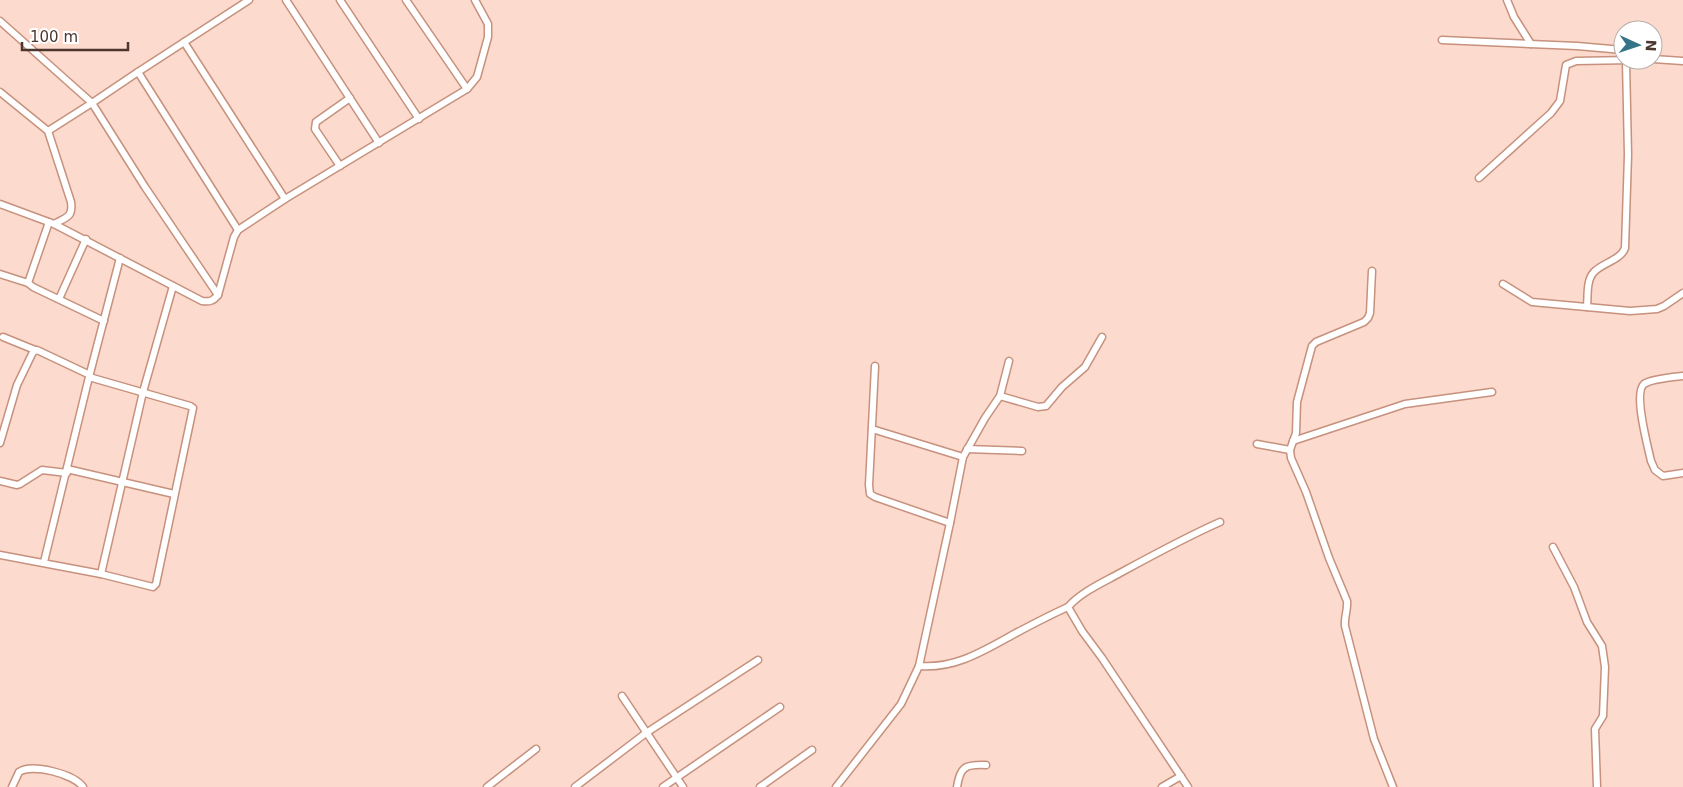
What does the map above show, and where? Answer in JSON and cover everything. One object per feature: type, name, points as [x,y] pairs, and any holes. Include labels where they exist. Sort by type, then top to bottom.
[{"type":"street","points":[[48,131],[249,0]]},
{"type":"street","points":[[286,0],[379,143]]},
{"type":"street","points":[[340,0],[419,119]]},
{"type":"street","points":[[406,0],[467,89]]},
{"type":"street","points":[[0,204],[52,223],[86,239],[202,301],[214,300],[218,295],[234,237],[238,230],[285,199],[467,89],[477,77],[488,37],[488,24],[474,0]]},
{"type":"street","points":[[1507,0],[1514,17],[1531,44]]},
{"type":"street","points":[[0,21],[92,103],[144,187],[218,295]]},
{"type":"street","points":[[1442,40],[1613,49]]},
{"type":"street","points":[[184,42],[285,199]]},
{"type":"street","points":[[1479,178],[1551,113],[1560,101],[1566,65],[1576,61],[1613,60]]},
{"type":"street","points":[[1663,60],[1683,61]]},
{"type":"street","points":[[1586,307],[1589,282],[1594,272],[1620,255],[1625,248],[1628,155],[1626,70]]},
{"type":"street","points":[[138,72],[238,230]]},
{"type":"street","points":[[0,92],[48,131],[71,202],[72,210],[70,216],[52,223],[28,283]]},
{"type":"street","points":[[340,166],[315,129],[315,125],[316,122],[350,98]]},
{"type":"street","points":[[59,298],[86,239]]},
{"type":"street","points":[[44,562],[120,258]]},
{"type":"street","points":[[1372,271],[1368,318],[1364,322],[1316,342],[1312,346],[1296,402],[1297,422],[1290,450],[1291,458],[1347,600],[1348,608],[1344,621],[1361,692],[1374,739],[1393,787]]},
{"type":"street","points":[[0,274],[28,283],[104,320]]},
{"type":"street","points":[[1503,284],[1532,302],[1630,311],[1648,310],[1664,306],[1683,293]]},
{"type":"street","points":[[101,574],[143,392],[173,286]]},
{"type":"street","points":[[0,555],[101,574],[151,587],[156,584],[193,408],[90,376],[4,337]]},
{"type":"street","points":[[1000,396],[1038,407],[1046,406],[1062,387],[1085,367],[1102,337]]},
{"type":"street","points":[[0,443],[17,385],[35,350]]},
{"type":"street","points":[[836,787],[901,704],[919,666],[950,523],[962,457],[1000,396],[1009,361]]},
{"type":"street","points":[[875,366],[870,494],[950,523]]},
{"type":"street","points":[[1683,376],[1647,383],[1641,388],[1639,399],[1651,461],[1655,470],[1663,476],[1683,472]]},
{"type":"street","points":[[1293,441],[1405,404],[1492,392]]},
{"type":"street","points":[[872,429],[962,457]]},
{"type":"street","points":[[1257,444],[1290,450]]},
{"type":"street","points":[[967,449],[1022,451]]},
{"type":"street","points":[[0,481],[17,485],[42,470],[67,471],[174,494]]},
{"type":"street","points":[[919,666],[932,667],[966,660],[988,650],[1068,607],[1074,600],[1108,580],[1192,534],[1220,522]]},
{"type":"street","points":[[1553,547],[1574,587],[1587,622],[1602,646],[1605,666],[1603,716],[1595,729],[1597,787]]},
{"type":"street","points":[[1068,607],[1082,631],[1188,787]]},
{"type":"street","points":[[575,787],[646,733],[758,660]]},
{"type":"street","points":[[622,696],[683,787]]},
{"type":"street","points":[[663,787],[780,707]]},
{"type":"street","points":[[487,787],[536,749]]},
{"type":"street","points":[[760,787],[812,750]]},
{"type":"street","points":[[957,787],[961,770],[972,764],[986,765]]},
{"type":"street","points":[[12,787],[18,772],[26,769],[54,772],[67,776],[79,782],[83,787]]},
{"type":"street","points":[[1162,787],[1181,776]]}]
